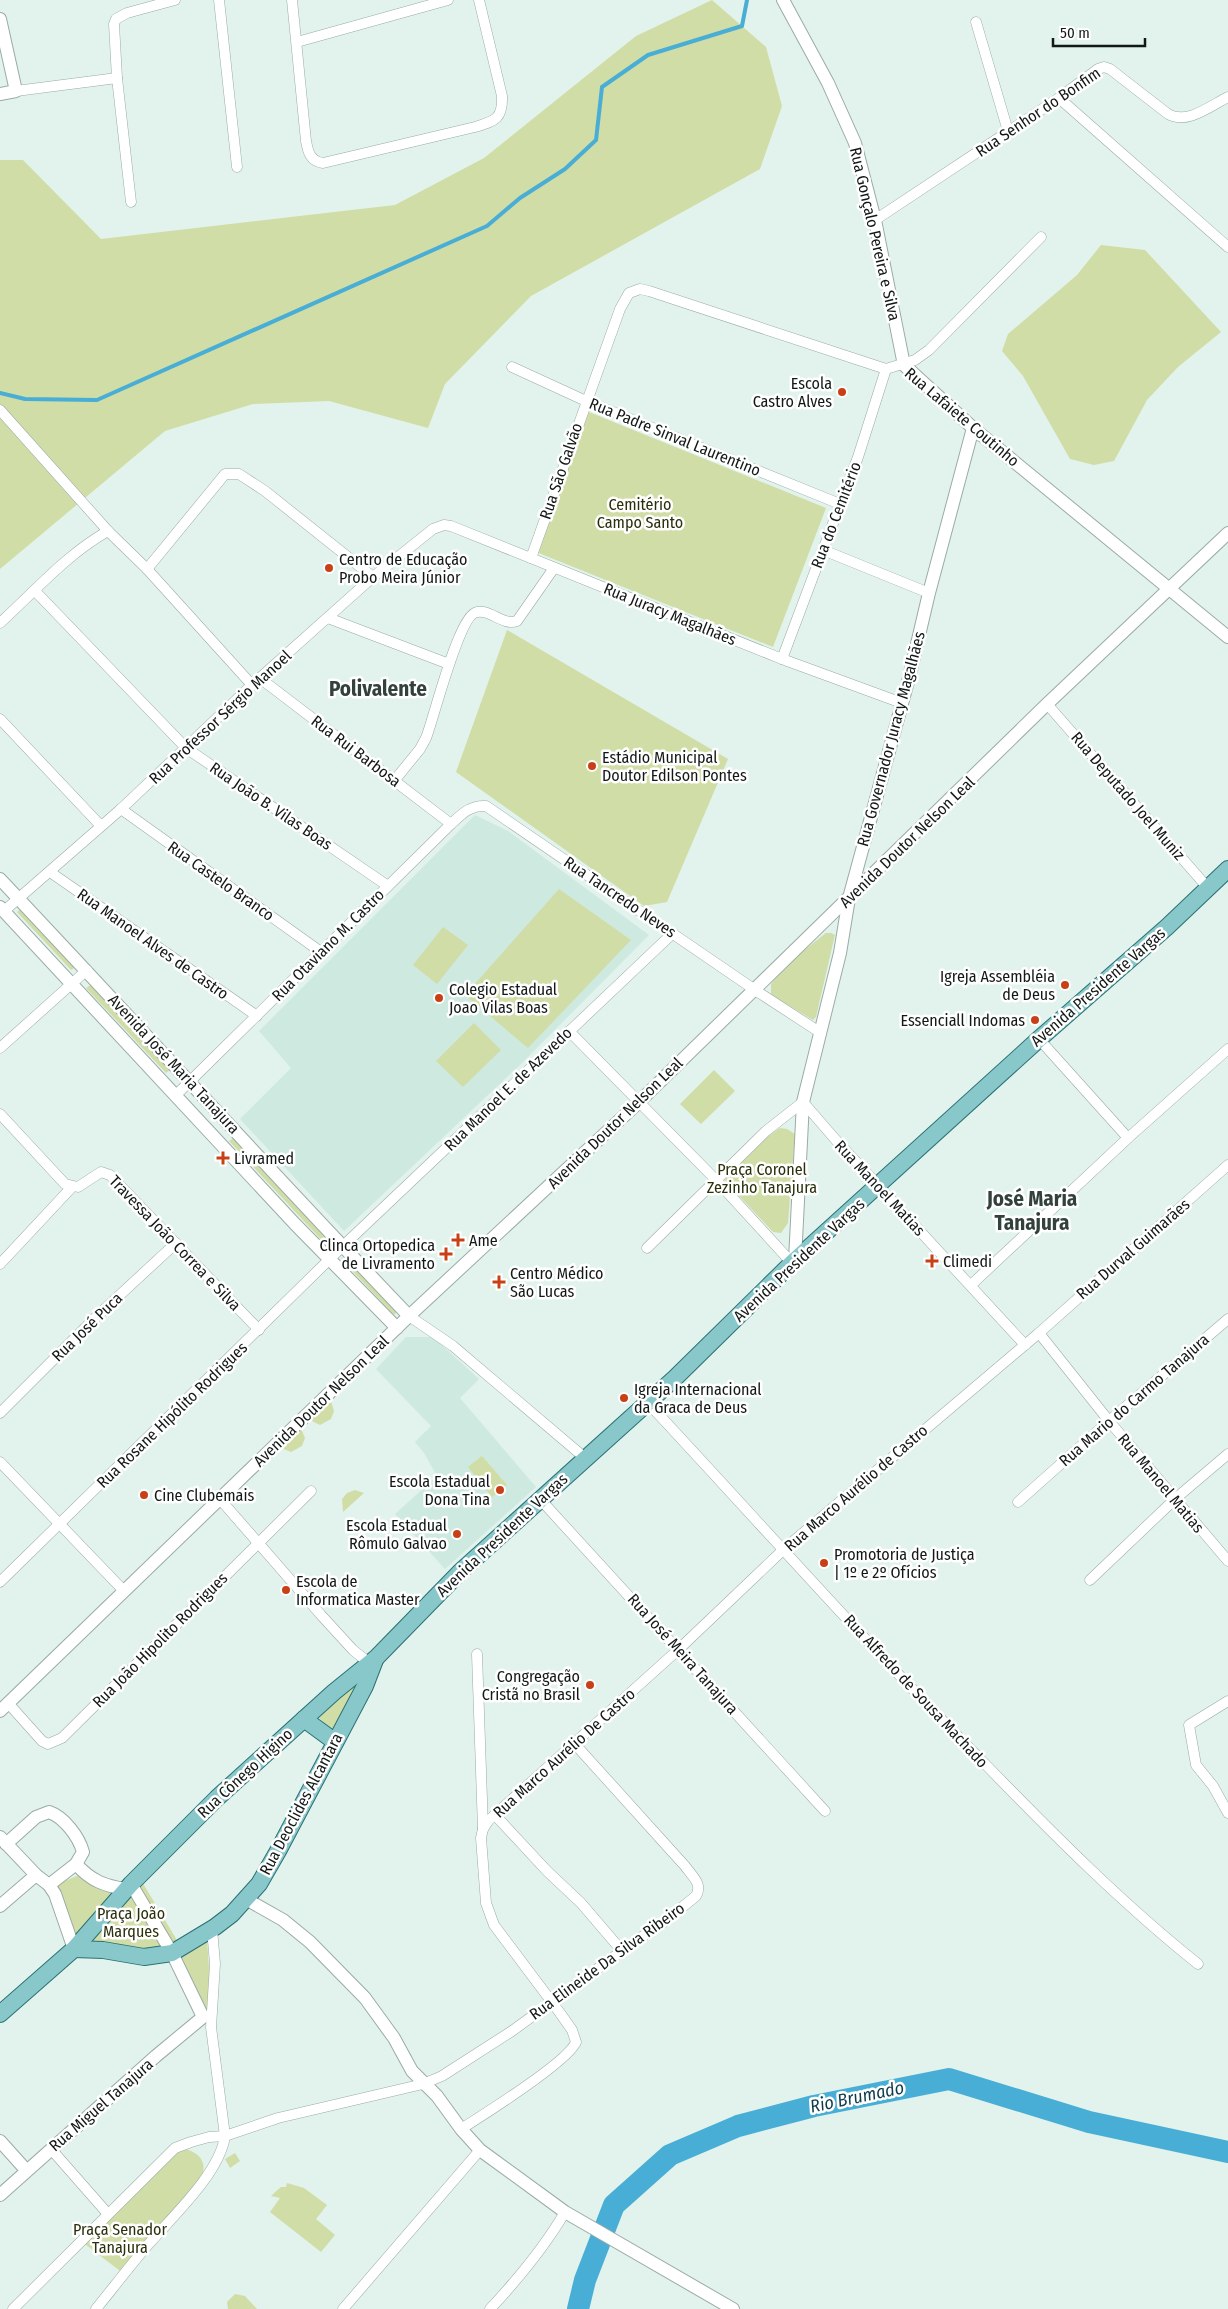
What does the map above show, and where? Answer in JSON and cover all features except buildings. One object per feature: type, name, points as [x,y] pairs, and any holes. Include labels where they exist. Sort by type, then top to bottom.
[{"type":"main road","name":"Avenida Presidente Vargas","points":[[373,1662],[460,1572],[648,1403],[794,1262],[1039,1039],[1167,927],[1228,869]]},
{"type":"main road","name":"Rua Cônego Higino","points":[[129,1886],[217,1798],[304,1719],[373,1662]]},
{"type":"main road","name":"Rua Deoclides Alcantara","points":[[172,1953],[212,1929],[232,1914],[258,1884],[278,1851],[334,1741],[361,1694],[373,1662]]},
{"type":"main road","points":[[304,1719],[334,1741]]},
{"type":"main road","points":[[0,2014],[74,1948],[129,1886]]},
{"type":"main road","points":[[74,1948],[103,1950],[144,1957],[172,1953]]},
{"type":"street","points":[[131,202],[117,78],[114,24],[116,19],[127,13],[175,0]]},
{"type":"street","points":[[219,0],[237,167]]},
{"type":"street","points":[[292,0],[308,151],[310,157],[317,162],[335,161],[493,122],[502,109],[502,96],[479,0]]},
{"type":"street","points":[[297,42],[448,0]]},
{"type":"street","name":"Rua Gonçalo Pereira e Silva","points":[[783,0],[844,116],[855,143],[874,220],[904,365]]},
{"type":"street","points":[[0,19],[16,91]]},
{"type":"street","points":[[976,22],[1008,131]]},
{"type":"street","name":"Rua Senhor do Bonfim","points":[[874,220],[1059,98],[1090,73],[1104,67],[1119,75],[1168,114],[1178,119],[1189,117],[1228,97]]},
{"type":"street","points":[[0,94],[117,78]]},
{"type":"street","points":[[1059,98],[1228,247]]},
{"type":"street","points":[[904,365],[929,350],[1041,237]]},
{"type":"street","name":"Rua São Galvão","points":[[531,558],[586,401],[625,299],[635,290],[648,291]]},
{"type":"street","name":"Rua Lafaiete Coutinho","points":[[648,291],[886,369],[904,365],[973,428],[1228,638]]},
{"type":"street","name":"Rua Padre Sinval Laurentino","points":[[512,367],[586,401],[840,504]]},
{"type":"street","name":"Rua do Cemitério","points":[[782,659],[868,428],[886,369]]},
{"type":"street","name":"Rua Rui Barbosa","points":[[1,416],[108,531],[257,682],[394,780],[451,824]]},
{"type":"street","name":"Rua Governador Juracy Magalhães","points":[[794,1262],[804,1102],[840,953],[849,898],[902,703],[973,428]]},
{"type":"street","points":[[147,569],[225,474],[239,474],[266,491],[373,577]]},
{"type":"street","name":"Rua Juracy Magalhães","points":[[438,526],[451,526],[782,659],[902,703]]},
{"type":"street","name":"Rua Professor Sérgio Manoel","points":[[2,909],[19,899],[121,809],[373,577],[419,538],[438,526]]},
{"type":"street","points":[[0,623],[88,544],[108,531]]},
{"type":"street","name":"Avenida Doutor Nelson Leal","points":[[4,1707],[409,1316],[638,1102],[1047,704],[1228,533]]},
{"type":"street","points":[[822,550],[929,593]]},
{"type":"street","points":[[394,780],[420,749],[426,738],[449,664],[471,614],[482,612],[510,623],[517,621],[554,568]]},
{"type":"street","name":"Rua João B. Vilas Boas","points":[[35,591],[186,748],[388,886]]},
{"type":"street","points":[[328,618],[449,664]]},
{"type":"street","name":"Rua Deputado Joel Muniz","points":[[1047,704],[1208,888]]},
{"type":"street","points":[[0,719],[101,826]]},
{"type":"street","name":"Rua Otaviano M. Castro","points":[[176,1095],[451,824],[472,807],[486,806]]},
{"type":"street","name":"Rua Tancredo Neves","points":[[486,806],[674,933],[754,990],[821,1033]]},
{"type":"street","name":"Rua Castelo Branco","points":[[121,809],[321,952]]},
{"type":"street","name":"Rua Manoel Alves de Castro","points":[[50,872],[257,1016]]},
{"type":"street","name":"Avenida José Maria Tanajura","points":[[0,879],[409,1316]]},
{"type":"street","name":"Avenida José Maria Tanajura","points":[[2,909],[330,1260],[397,1328]]},
{"type":"street","name":"Rua Manoel E. de Azevedo","points":[[343,1246],[674,933]]},
{"type":"street","points":[[0,1048],[87,970]]},
{"type":"street","points":[[569,1031],[794,1262]]},
{"type":"street","points":[[1039,1039],[1128,1138]]},
{"type":"street","points":[[971,1285],[1128,1138],[1228,1049]]},
{"type":"street","points":[[647,1248],[766,1131],[804,1102]]},
{"type":"street","name":"Rua Manoel Matias","points":[[804,1102],[878,1186],[1022,1342]]},
{"type":"street","points":[[0,1114],[59,1179],[72,1187],[0,1264]]},
{"type":"street","name":"Rua Durval Guimarães","points":[[1039,1334],[1228,1165]]},
{"type":"street","name":"Travessa João Correa e Silva","points":[[72,1187],[78,1187],[96,1174],[105,1172],[118,1183],[259,1330]]},
{"type":"street","name":"Rua José Puca","points":[[0,1413],[96,1318],[176,1243]]},
{"type":"street","name":"Rua Rosane Hipólito Rodrigues","points":[[0,1582],[343,1246]]},
{"type":"street","points":[[409,1316],[447,1341],[585,1458]]},
{"type":"street","name":"Rua Mario do Carmo Tanajura","points":[[1018,1502],[1228,1319]]},
{"type":"street","name":"Rua Manoel Matias","points":[[1039,1334],[1109,1421],[1228,1561]]},
{"type":"street","name":"Rua Marco Aurélio de Castro","points":[[679,1649],[783,1550],[1022,1342],[1039,1334]]},
{"type":"street","name":"Rua Alfredo de Sousa Machado","points":[[648,1403],[717,1475],[783,1550],[925,1704],[1051,1832],[1163,1937],[1198,1964]]},
{"type":"street","points":[[1090,1580],[1175,1499],[1228,1454]]},
{"type":"street","points":[[0,1462],[30,1491],[59,1525],[124,1591]]},
{"type":"street","name":"Rua João Hipolito Rodrigues","points":[[4,1707],[42,1741],[48,1744],[62,1738],[311,1491]]},
{"type":"street","points":[[219,1498],[353,1650],[373,1662]]},
{"type":"street","name":"Rua José Meira Tanajura","points":[[540,1499],[825,1811]]},
{"type":"street","name":"Rua Marco Aurélio De Castro","points":[[461,2129],[522,2089],[574,2046],[575,2037],[494,1924],[486,1903],[482,1829],[573,1742],[679,1649]]},
{"type":"street","points":[[477,1654],[482,1829]]},
{"type":"street","points":[[1228,1701],[1190,1725],[1196,1765],[1213,1786],[1228,1813]]},
{"type":"street","name":"Rua Elineide Da Silva Ribeiro","points":[[13,2309],[175,2148],[209,2137],[225,2136],[278,2118],[423,2084],[442,2076],[471,2058],[686,1906],[700,1890],[699,1884],[573,1742]]},
{"type":"street","points":[[49,1885],[76,1864],[83,1852],[78,1840],[56,1815],[49,1812],[36,1816],[3,1841],[36,1875],[49,1885],[55,1894],[74,1948]]},
{"type":"street","points":[[495,1815],[547,1871],[581,1903],[622,1951]]},
{"type":"street","points":[[76,1864],[98,1883],[129,1886],[172,1953],[207,2022]]},
{"type":"street","points":[[0,1906],[36,1875]]},
{"type":"street","points":[[246,1900],[283,1920],[310,1942],[365,1998],[394,2038],[412,2071],[437,2096],[461,2129],[480,2150],[565,2212],[733,2309]]},
{"type":"street","points":[[96,2309],[129,2267],[208,2176],[221,2152],[225,2136],[207,2022],[215,1964],[212,1929]]},
{"type":"street","name":"Rua Miguel Tanajura","points":[[0,2195],[51,2148],[207,2022]]},
{"type":"street","points":[[0,2142],[26,2170]]},
{"type":"street","points":[[51,2148],[108,2214]]},
{"type":"street","points":[[343,2309],[480,2150]]},
{"type":"street","points":[[490,2309],[515,2283],[550,2238],[565,2212]]},
{"type":"shaded area","name":"Colegio Estadual Joao Vilas Boas","points":[[475,815],[508,831],[649,935],[524,1061],[344,1231],[240,1119],[291,1068],[259,1031]]},
{"type":"shaded area","points":[[406,1337],[433,1337],[479,1379],[460,1398],[536,1487],[445,1569],[395,1514],[437,1476],[424,1453],[415,1442],[431,1426],[376,1369]]},
{"type":"green space","points":[[712,0],[766,47],[782,106],[760,169],[531,296],[445,384],[428,428],[329,401],[253,404],[165,431],[0,569],[0,160],[23,160],[101,239],[395,205],[484,158],[636,36]]},
{"type":"green space","points":[[1101,245],[1145,250],[1221,332],[1178,367],[1147,400],[1114,461],[1094,465],[1070,459],[1023,376],[1002,351],[1008,334],[1077,275]]},
{"type":"green space","name":"Cemitério Campo Santo","points":[[589,412],[826,508],[773,647],[536,552]]},
{"type":"green space","name":"Estádio Municipal Doutor Edilson Pontes","points":[[507,630],[728,759],[667,902],[644,906],[456,772]]},
{"type":"green space","points":[[559,889],[631,940],[528,1048],[465,995]]},
{"type":"green space","points":[[23,907],[77,966],[71,970],[17,912]]},
{"type":"green space","points":[[443,927],[468,945],[437,984],[413,965]]},
{"type":"green space","points":[[826,933],[835,935],[816,1017],[813,1020],[771,995],[771,984],[789,962]]},
{"type":"green space","points":[[94,983],[172,1068],[166,1073],[86,988]]},
{"type":"green space","points":[[474,1023],[501,1050],[463,1087],[436,1061]]},
{"type":"green space","points":[[714,1070],[735,1091],[701,1124],[680,1104]]},
{"type":"green space","name":"Praça Coronel Zezinho Tanajura","points":[[780,1128],[787,1129],[795,1134],[788,1223],[781,1233],[773,1232],[725,1181],[728,1174],[741,1159]]},
{"type":"green space","points":[[234,1138],[335,1243],[330,1249],[229,1141]]},
{"type":"green space","points":[[348,1255],[399,1309],[394,1315],[341,1259]]},
{"type":"green space","points":[[330,1398],[334,1411],[331,1419],[320,1425],[308,1419]]},
{"type":"green space","points":[[300,1426],[305,1438],[302,1446],[291,1452],[279,1447]]},
{"type":"green space","points":[[482,1456],[507,1485],[492,1497],[468,1467]]},
{"type":"green space","points":[[355,1490],[364,1493],[343,1512],[342,1499],[347,1493]]},
{"type":"green space","points":[[359,1680],[332,1731],[316,1715]]},
{"type":"green space","name":"Praça João Marques","points":[[79,1875],[102,1891],[115,1890],[141,1880],[178,1942],[168,1957],[71,1953],[53,1886]]},
{"type":"green space","points":[[207,1940],[212,2010],[200,2014],[181,1964],[180,1951]]},
{"type":"green space","name":"Praça Senador Tanajura","points":[[185,2149],[200,2157],[204,2168],[203,2173],[124,2274],[81,2241],[172,2152]]},
{"type":"green space","points":[[235,2153],[240,2161],[230,2168],[225,2159]]},
{"type":"green space","points":[[287,2183],[304,2188],[327,2205],[316,2219],[335,2235],[321,2252],[270,2212],[280,2198],[271,2196],[281,2187],[286,2187]]},
{"type":"green space","points":[[235,2294],[245,2296],[257,2309],[228,2309],[227,2302]]},
{"type":"waterway","points":[[0,393],[25,399],[97,400],[487,226],[520,198],[565,169],[596,140],[602,87],[648,55],[742,26],[747,0]]},
{"type":"waterway","name":"Rio Brumado","points":[[578,2309],[585,2280],[614,2205],[670,2155],[738,2126],[814,2106],[949,2079],[1089,2122],[1228,2152]]},
{"type":"place","name":"Escola Castro Alves","points":[[842,392]]},
{"type":"place","name":"Centro de Educação Probo Meira Júnior","points":[[329,568]]},
{"type":"place","name":"Estádio Municipal Doutor Edilson Pontes","points":[[592,766]]},
{"type":"place","name":"Igreja Assembléia de Deus","points":[[1065,985]]},
{"type":"place","name":"Colegio Estadual Joao Vilas Boas","points":[[439,998]]},
{"type":"place","name":"Essenciall Indomas","points":[[1035,1020]]},
{"type":"place","name":"Livramed","points":[[223,1158]]},
{"type":"place","name":"Ame","points":[[458,1240]]},
{"type":"place","name":"Clinca Ortopedica de Livramento","points":[[446,1254]]},
{"type":"place","name":"Climedi","points":[[932,1261]]},
{"type":"place","name":"Centro Médico São Lucas","points":[[499,1282]]},
{"type":"place","name":"Igreja Internacional da Graca de Deus","points":[[624,1398]]},
{"type":"place","name":"Escola Estadual Dona Tina","points":[[500,1490]]},
{"type":"place","name":"Cine Clubemais","points":[[144,1495]]},
{"type":"place","name":"Escola Estadual Rômulo Galvao","points":[[457,1534]]},
{"type":"place","name":"Promotoria de Justiça | 1º e 2º Ofícios","points":[[824,1563]]},
{"type":"place","name":"Escola de Informatica Master","points":[[286,1590]]},
{"type":"place","name":"Congregação Cristã no Brasil","points":[[590,1685]]},
{"type":"district","name":"Polivalente","points":[[378,689]]},
{"type":"district","name":"José Maria Tanajura","points":[[1032,1211]]}]
